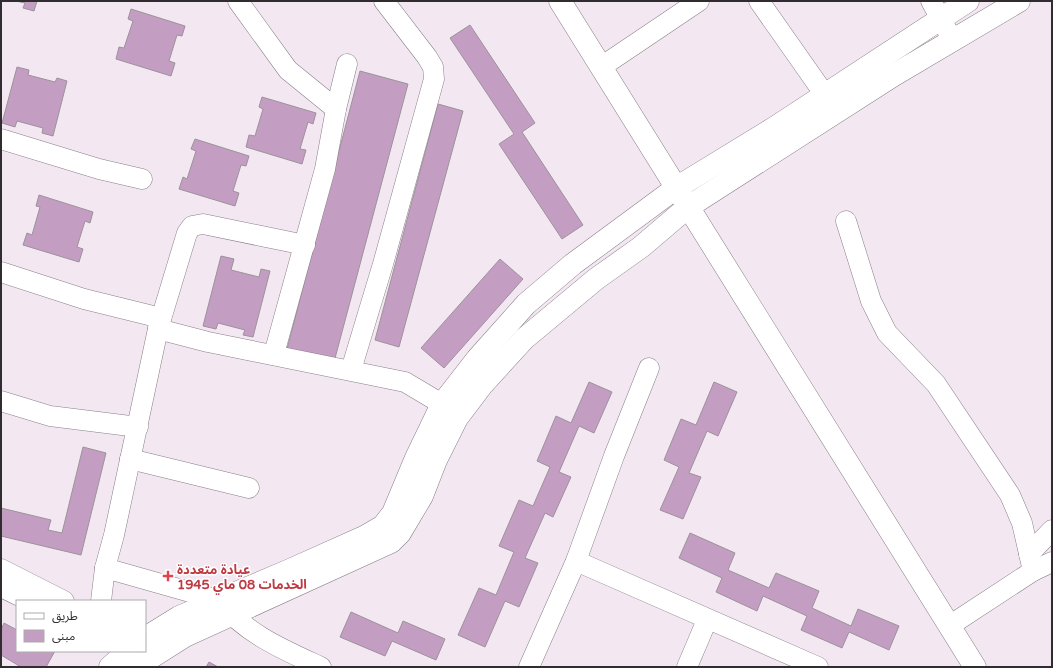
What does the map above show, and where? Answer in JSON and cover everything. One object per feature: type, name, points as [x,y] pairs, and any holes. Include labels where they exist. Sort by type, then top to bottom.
[{"type":"street","points":[[238,1],[288,70],[336,109]]},
{"type":"street","points":[[351,370],[383,264],[434,79],[433,67],[427,57],[384,1]]},
{"type":"street","points":[[560,1],[974,667]]},
{"type":"street","points":[[601,66],[699,1]]},
{"type":"street","points":[[759,1],[825,95]]},
{"type":"street","points":[[136,667],[185,636],[224,607],[297,567],[366,536],[383,526],[394,513],[416,458],[449,411],[477,359],[526,304],[573,264],[676,188],[825,95],[936,10],[968,1]]},
{"type":"street","points":[[449,411],[482,385],[524,339],[584,289],[641,247],[688,207],[894,75],[1019,1]]},
{"type":"street","points":[[936,10],[953,41]]},
{"type":"street","points":[[274,354],[325,169],[336,109],[347,64]]},
{"type":"street","points":[[1,139],[99,169],[142,178]]},
{"type":"street","points":[[846,221],[871,301],[887,333],[936,384],[1010,495],[1022,523],[1031,563]]},
{"type":"street","points":[[101,600],[105,568],[138,428],[159,323],[187,233],[192,226],[203,224],[305,245]]},
{"type":"street","points":[[573,264],[584,289]]},
{"type":"street","points":[[1,272],[159,323],[208,342],[274,354],[405,382],[449,411]]},
{"type":"street","points":[[529,667],[576,561],[614,456],[649,368]]},
{"type":"street","points":[[1,401],[50,416],[138,428]]},
{"type":"street","points":[[130,459],[249,488]]},
{"type":"street","points":[[949,626],[1031,563],[1052,530]]},
{"type":"street","points":[[576,561],[818,667]]},
{"type":"street","points":[[1031,563],[1052,562]]},
{"type":"street","points":[[105,568],[224,607],[263,640],[321,667]]},
{"type":"street","points":[[1,569],[62,600]]},
{"type":"street","points":[[1,587],[28,600]]},
{"type":"street","points":[[146,637],[179,617],[224,607]]},
{"type":"street","points":[[687,667],[708,620]]},
{"type":"street","points":[[110,667],[127,652]]},
{"type":"building","points":[[16,1],[37,1],[34,11],[23,8],[25,3]]},
{"type":"building","points":[[131,9],[185,26],[182,36],[177,35],[169,61],[175,63],[171,76],[116,59],[119,47],[124,48],[133,21],[128,19]]},
{"type":"building","points":[[470,25],[535,123],[522,132],[583,225],[562,239],[499,144],[514,134],[450,38]]},
{"type":"building","points":[[17,67],[29,70],[28,75],[55,82],[57,78],[67,81],[53,136],[42,133],[43,128],[17,121],[15,127],[2,123]]},
{"type":"building","points":[[360,71],[408,84],[334,362],[287,349]]},
{"type":"building","points":[[262,97],[316,113],[313,124],[308,122],[300,149],[306,150],[302,164],[246,147],[249,135],[255,136],[263,109],[259,107]]},
{"type":"building","points":[[438,104],[463,111],[399,347],[375,340]]},
{"type":"building","points":[[195,139],[249,156],[246,166],[241,165],[233,191],[239,193],[235,206],[179,189],[183,177],[187,179],[196,151],[191,149]]},
{"type":"building","points":[[39,195],[93,212],[90,223],[85,221],[77,247],[83,249],[79,262],[23,245],[27,233],[32,235],[40,207],[36,206]]},
{"type":"building","points":[[221,256],[234,259],[231,270],[259,277],[261,269],[270,271],[253,337],[243,335],[245,330],[218,323],[216,329],[203,326]]},
{"type":"building","points":[[500,259],[523,279],[444,368],[421,348]]},
{"type":"building","points":[[589,382],[612,392],[594,433],[579,426],[559,472],[571,477],[553,517],[545,513],[525,558],[538,563],[519,607],[505,601],[485,647],[458,635],[479,588],[496,595],[514,552],[499,546],[519,500],[533,506],[550,467],[537,461],[556,416],[571,423]]},
{"type":"building","points":[[714,382],[737,392],[718,436],[707,431],[689,473],[701,477],[683,519],[660,510],[679,467],[664,460],[681,419],[696,425]]},
{"type":"building","points":[[83,447],[106,453],[81,555],[1,536],[1,508],[51,520],[48,530],[62,533]]},
{"type":"building","points":[[690,533],[735,553],[728,570],[769,588],[776,573],[819,591],[812,608],[851,626],[858,609],[899,626],[889,650],[849,632],[842,648],[801,630],[807,616],[763,596],[757,611],[716,592],[722,578],[679,558]]},
{"type":"building","points":[[351,612],[398,633],[403,621],[445,639],[436,660],[392,641],[385,656],[340,637]]},
{"type":"building","points":[[4,623],[16,629],[16,652],[54,652],[46,667],[21,667],[1,655],[1,630]]},
{"type":"building","points":[[209,662],[218,667],[206,667]]},
{"type":"place","name":"عيادة متعددة الخدمات 08 ماي 1945","points":[[168,576]]}]
